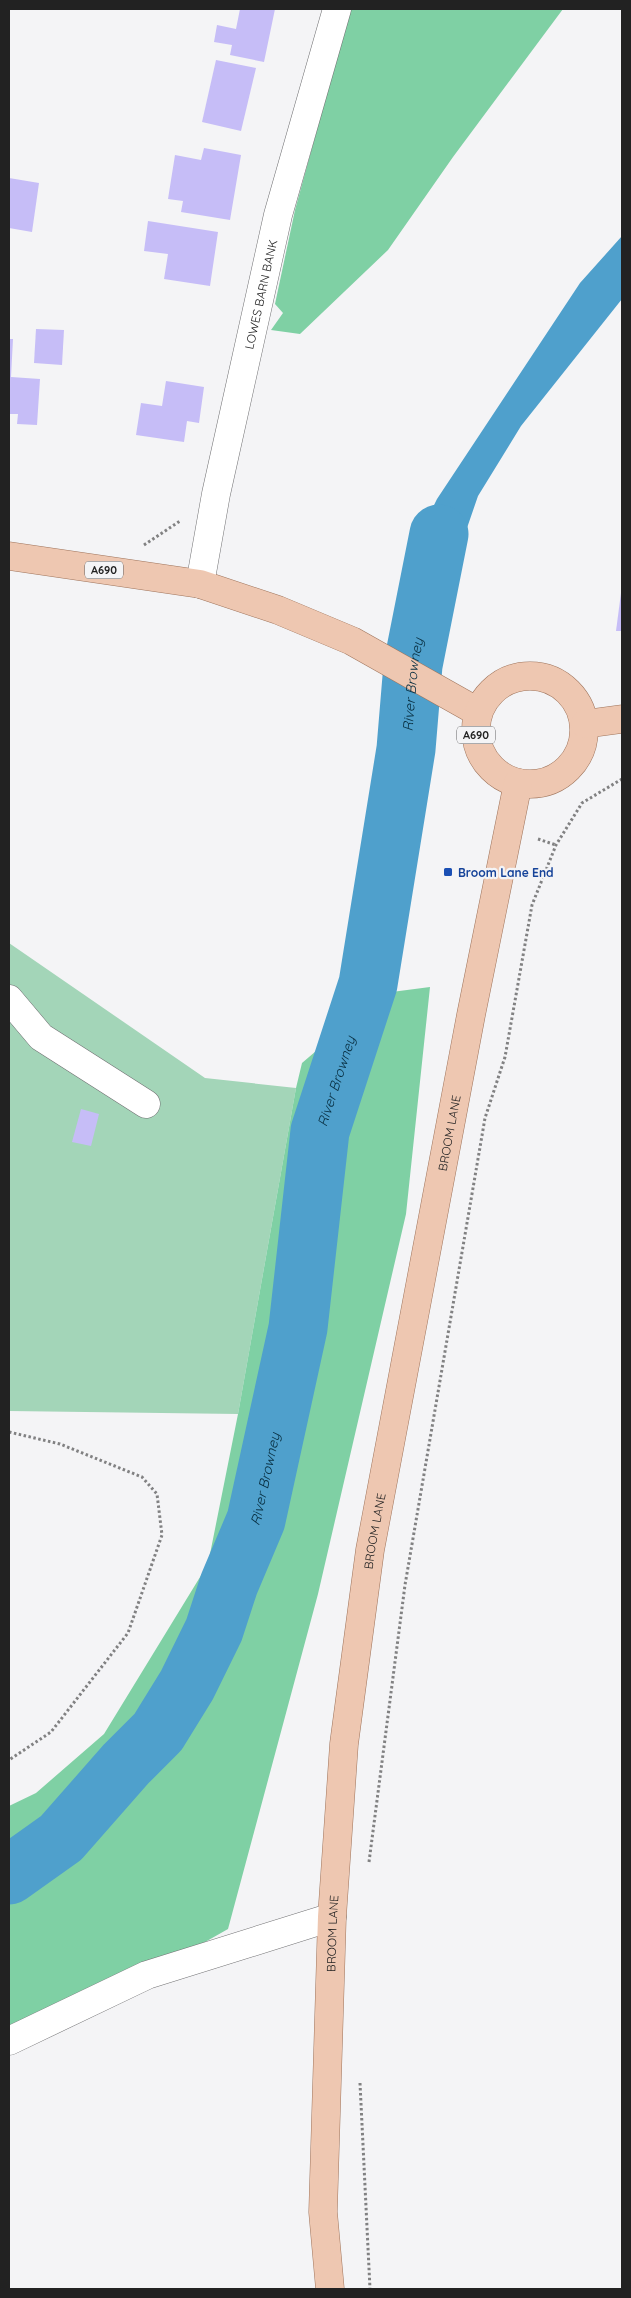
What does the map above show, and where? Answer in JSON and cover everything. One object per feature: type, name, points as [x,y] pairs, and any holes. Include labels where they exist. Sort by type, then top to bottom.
[{"type":"main road","name":"A690","points":[[9,556],[200,584],[278,610],[352,641],[478,712]]},
{"type":"main road","name":"A690","points":[[528,675],[544,677],[559,683],[571,694],[580,708],[585,724],[584,741],[578,757],[566,771],[552,780],[535,784],[518,783],[501,776],[487,764],[479,748],[475,730],[478,712],[485,698],[497,686],[511,678],[528,675]]},
{"type":"main road","points":[[585,724],[622,719]]},
{"type":"main road","name":"BROOM LANE","points":[[330,2289],[323,2212],[332,1916],[344,1744],[370,1550],[469,1025],[518,783]]},
{"type":"street","name":"LOWES BARN BANK","points":[[200,584],[216,497],[278,215],[337,9]]},
{"type":"street","points":[[9,1000],[41,1037],[146,1104]]},
{"type":"street","points":[[9,2041],[147,1975],[332,1916]]},
{"type":"path","points":[[137,575],[144,544],[216,497]]},
{"type":"path","points":[[368,1867],[408,1566],[486,1118],[505,1057],[532,904],[556,845],[582,803],[622,779]]},
{"type":"path","points":[[9,1432],[60,1444],[142,1477],[157,1494],[162,1535],[128,1633],[51,1732],[9,1760]]},
{"type":"path","points":[[360,2082],[370,2289]]},
{"type":"green space","points":[[350,9],[563,9],[453,157],[388,250],[300,334],[271,330],[283,313],[275,304],[295,210]]},
{"type":"green space","points":[[9,943],[205,1078],[296,1088],[238,1414],[9,1411]]},
{"type":"green space","points":[[430,987],[406,1214],[318,1594],[228,1929],[147,1975],[9,2041],[9,1806],[36,1793],[104,1734],[208,1564],[238,1414],[302,1063],[384,993]]},
{"type":"water","points":[[622,236],[622,299],[521,426],[478,496],[457,557],[445,620],[400,606],[407,560],[437,499],[580,283]]},
{"type":"building","points":[[240,9],[275,9],[264,62],[230,55],[232,45],[214,42],[217,25],[236,29]]},
{"type":"building","points":[[216,60],[256,68],[241,131],[202,122]]},
{"type":"building","points":[[204,148],[241,155],[230,220],[181,212],[183,201],[168,199],[175,155],[201,160]]},
{"type":"building","points":[[9,178],[39,183],[32,232],[9,228]]},
{"type":"building","points":[[148,221],[218,232],[210,286],[164,279],[168,254],[144,251]]},
{"type":"building","points":[[36,329],[64,330],[62,365],[34,363]]},
{"type":"building","points":[[9,339],[13,339],[11,377],[40,379],[37,425],[17,424],[18,414],[9,414]]},
{"type":"building","points":[[166,381],[204,387],[199,423],[187,421],[184,442],[136,435],[141,403],[162,406]]},
{"type":"building","points":[[621,593],[622,631],[616,631]]},
{"type":"building","points":[[81,1109],[99,1114],[91,1146],[72,1142]]},
{"type":"waterway","name":"River Browney","points":[[9,1875],[61,1838],[126,1764],[158,1732],[187,1685],[214,1630],[229,1584],[256,1520],[298,1328],[320,1131],[368,984],[406,749],[413,665],[439,534]]},
{"type":"place","name":"Broom Lane End","points":[[448,872]]}]
